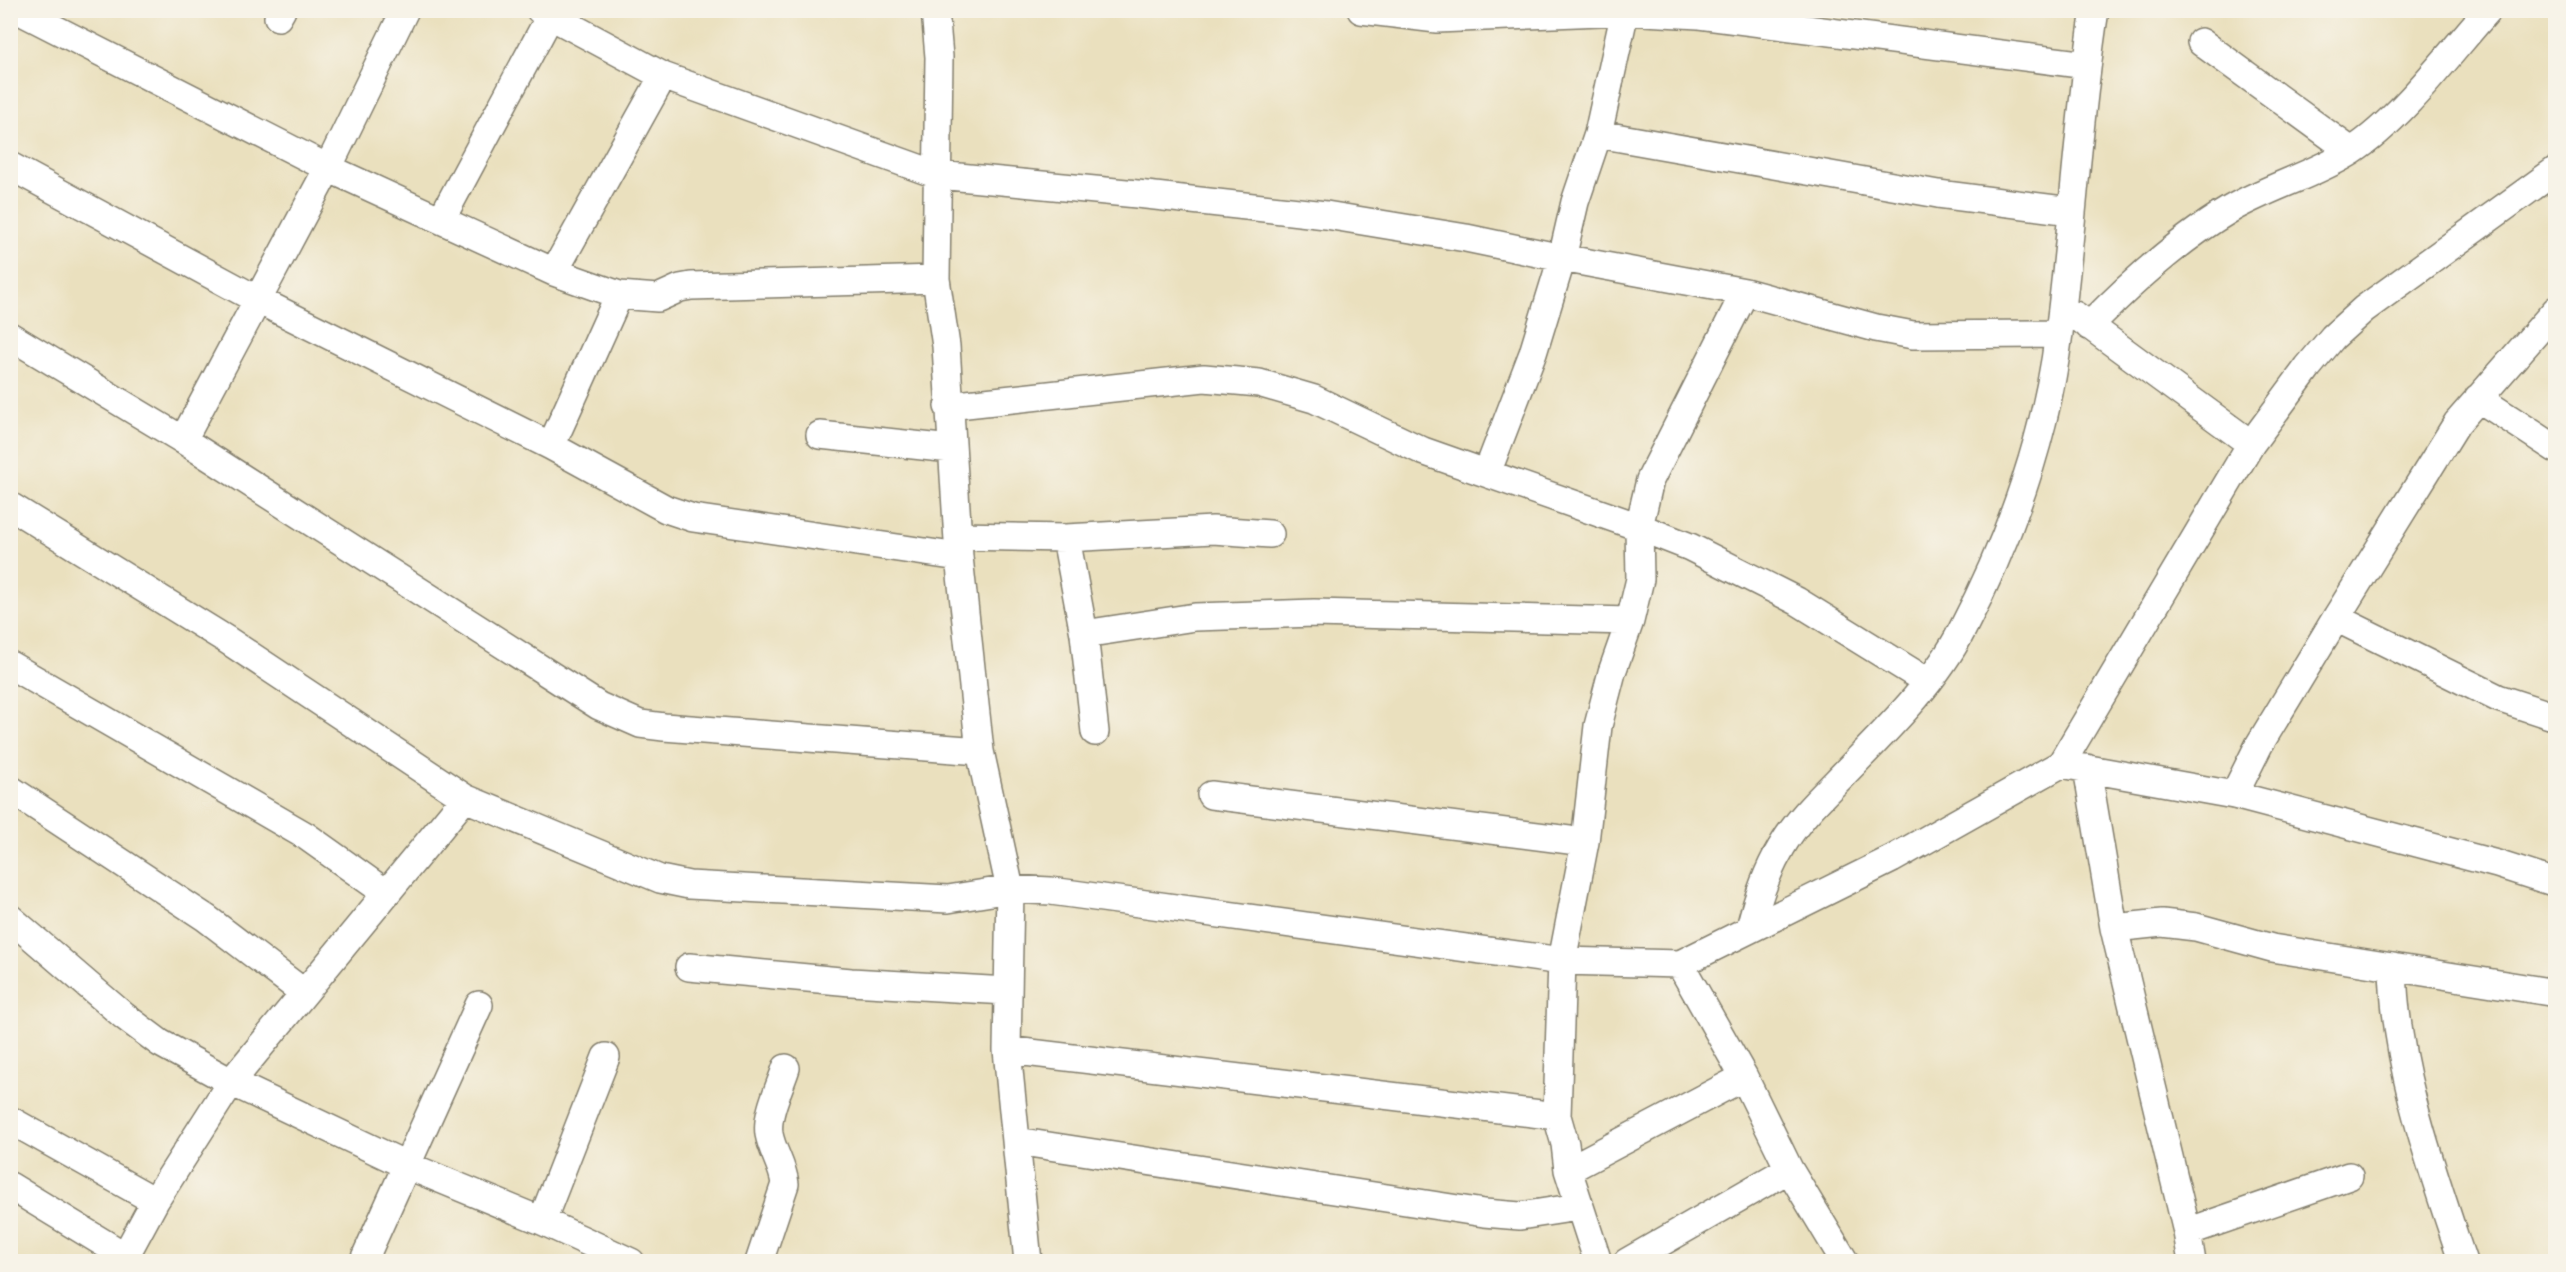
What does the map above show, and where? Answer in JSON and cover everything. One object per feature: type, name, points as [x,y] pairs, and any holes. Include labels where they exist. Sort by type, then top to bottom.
[{"type":"street","points":[[18,10],[328,168],[442,218],[554,272],[619,295],[658,298],[680,288],[691,286],[936,279]]},
{"type":"street","points":[[183,440],[328,168],[405,10]]},
{"type":"street","points":[[935,10],[939,57],[936,279],[946,346],[948,406],[959,547],[980,751],[1010,889],[1007,1050],[1028,1262]]},
{"type":"street","points":[[1361,10],[1437,19],[1625,11],[1699,13],[2087,65]]},
{"type":"street","points":[[1750,928],[1759,893],[1781,847],[1809,810],[1928,682],[1961,633],[2010,528],[2038,438],[2059,334],[2087,65],[2095,10]]},
{"type":"street","points":[[2089,326],[2122,292],[2198,231],[2230,209],[2352,151],[2381,129],[2488,10]]},
{"type":"street","points":[[1486,473],[1533,353],[1562,258],[1575,202],[1598,134],[1625,11]]},
{"type":"street","points":[[442,218],[545,13],[663,76],[938,175],[1326,215],[1466,238],[1745,292],[1876,328],[1913,334],[2059,334]]},
{"type":"street","points":[[2201,42],[2352,151]]},
{"type":"street","points":[[554,272],[663,76]]},
{"type":"street","points":[[1598,134],[1938,194],[2071,211]]},
{"type":"street","points":[[10,166],[256,300],[551,446],[666,509],[693,518],[959,547],[1066,538],[1213,530],[1270,534]]},
{"type":"street","points":[[10,506],[217,634],[465,798],[660,879],[689,885],[948,899],[1010,889],[1051,891],[1562,961],[1680,964],[2074,766],[2251,444],[2308,367],[2333,338],[2364,309],[2556,170]]},
{"type":"street","points":[[1598,1262],[1578,1207],[1557,1116],[1562,961],[1585,842],[1598,726],[1612,672],[1630,621],[1640,579],[1639,527],[1650,480],[1745,292]]},
{"type":"street","points":[[551,446],[619,295]]},
{"type":"street","points":[[2062,305],[2251,444]]},
{"type":"street","points":[[2234,795],[2259,745],[2457,423],[2556,310]]},
{"type":"street","points":[[10,336],[183,440],[599,706],[640,724],[980,751]]},
{"type":"street","points":[[948,406],[1204,378],[1259,383],[1314,399],[1423,452],[1690,547],[1797,602],[1928,682]]},
{"type":"street","points":[[2478,398],[2556,449]]},
{"type":"street","points":[[820,435],[951,449]]},
{"type":"street","points":[[1066,538],[1084,634],[1095,732]]},
{"type":"street","points":[[1084,634],[1195,617],[1314,613],[1630,621]]},
{"type":"street","points":[[2336,618],[2498,698],[2556,717]]},
{"type":"street","points":[[10,665],[306,837],[386,893]]},
{"type":"street","points":[[2074,766],[2234,795],[2497,864],[2556,883]]},
{"type":"street","points":[[2074,766],[2187,1232],[2191,1261]]},
{"type":"street","points":[[10,789],[206,918],[303,992]]},
{"type":"street","points":[[1211,795],[1585,842]]},
{"type":"street","points":[[10,1186],[123,1259],[155,1201],[231,1082],[465,798]]},
{"type":"street","points":[[10,918],[124,1016],[160,1043],[231,1082],[406,1165],[542,1221],[615,1258]]},
{"type":"street","points":[[2114,928],[2162,923],[2196,927],[2272,948],[2556,993]]},
{"type":"street","points":[[1680,964],[1744,1077],[1789,1169],[1837,1258]]},
{"type":"street","points":[[689,967],[841,981],[1007,991]]},
{"type":"street","points":[[2393,967],[2394,1007],[2401,1050],[2436,1182],[2463,1262]]},
{"type":"street","points":[[363,1262],[479,1005]]},
{"type":"street","points":[[1007,1050],[1557,1116]]},
{"type":"street","points":[[542,1221],[606,1057]]},
{"type":"street","points":[[759,1262],[785,1184],[784,1173],[769,1134],[769,1121],[786,1068]]},
{"type":"street","points":[[1568,1170],[1744,1077]]},
{"type":"street","points":[[10,1120],[155,1201]]},
{"type":"street","points":[[1016,1141],[1484,1213],[1520,1216],[1578,1207]]},
{"type":"street","points":[[1627,1262],[1789,1169]]},
{"type":"street","points":[[2187,1232],[2349,1176]]}]
